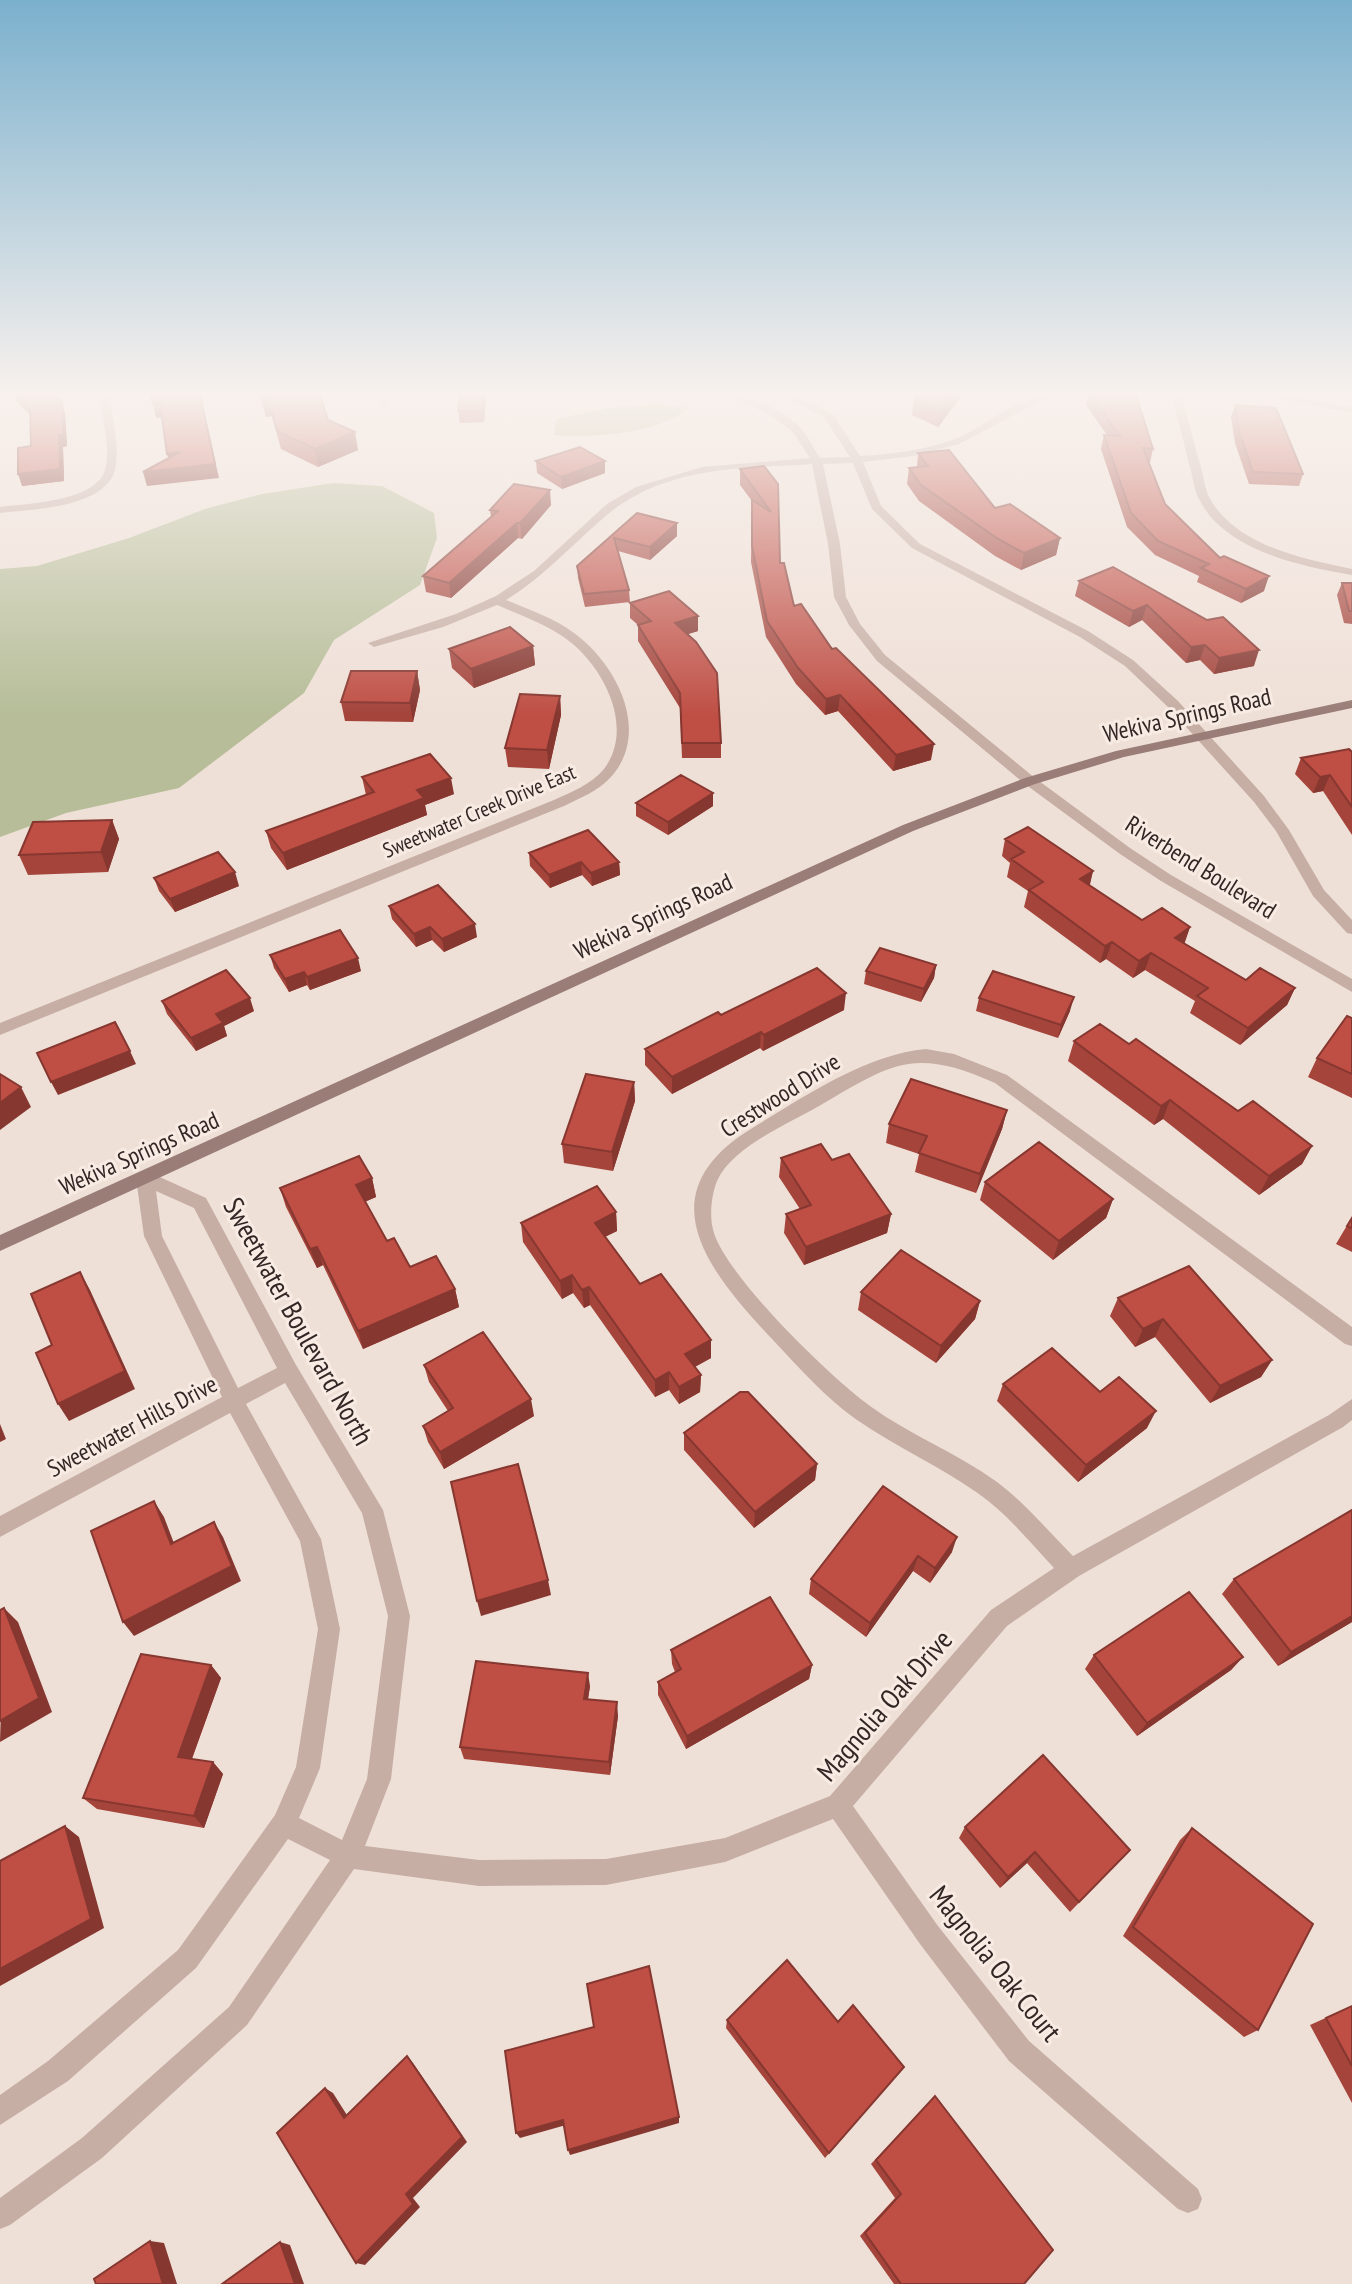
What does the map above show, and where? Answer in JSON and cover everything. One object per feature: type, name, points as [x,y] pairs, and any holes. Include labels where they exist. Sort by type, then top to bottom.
[{"type":"main road","name":"Wekiva Springs Road","points":[[0,1243],[908,828],[1030,780],[1121,754],[1352,704]]},
{"type":"street","points":[[0,510],[61,502]]},
{"type":"street","points":[[374,643],[453,621],[498,601],[539,572],[597,515],[620,502]]},
{"type":"street","name":"Riverbend Boulevard","points":[[825,502],[834,544],[840,597],[855,625],[881,658],[1030,780],[1166,878],[1352,986]]},
{"type":"street","name":"Riverbend Boulevard","points":[[873,502],[876,508],[916,546],[1084,634],[1129,663],[1173,704],[1258,799],[1282,830],[1318,893],[1352,929]]},
{"type":"street","points":[[1206,502],[1213,513],[1255,542],[1287,555],[1352,572]]},
{"type":"street","name":"Sweetwater Creek Drive East","points":[[0,1029],[547,808],[591,787],[612,768],[624,737],[621,704],[604,670],[579,642],[546,622],[498,601]]},
{"type":"street","name":"Crestwood Drive","points":[[1071,1570],[989,1489],[862,1411],[813,1370],[722,1268],[706,1235],[702,1204],[711,1175],[732,1150],[868,1068],[904,1057],[932,1054],[969,1063],[1001,1079],[1352,1338]]},
{"type":"street","points":[[0,2111],[58,2071],[187,1959],[284,1824],[308,1768],[329,1629],[310,1539],[234,1401],[153,1236],[145,1178]]},
{"type":"street","name":"Sweetwater Boulevard North","points":[[0,2215],[93,2148],[238,2016],[348,1856],[379,1779],[398,1616],[372,1510],[289,1371],[201,1203],[145,1178]]},
{"type":"street","name":"Sweetwater Hills Drive","points":[[0,1527],[289,1371]]},
{"type":"street","name":"Magnolia Oak Drive","points":[[284,1824],[348,1856],[479,1873],[606,1872],[725,1850],[838,1805],[999,1618],[1071,1570],[1336,1421],[1352,1408]]},
{"type":"street","name":"Magnolia Oak Court","points":[[838,1805],[929,1935],[1019,2051],[1188,2199]]},
{"type":"green space","points":[[233,502],[412,502],[434,513],[437,538],[420,585],[334,640],[304,693],[179,788],[66,813],[0,837],[0,569],[37,566],[129,538],[205,509]]},
{"type":"building","points":[[498,502],[539,502],[520,523],[449,583],[423,576],[498,511],[490,510]]},
{"type":"building","points":[[752,502],[771,512],[763,502],[778,502],[780,563],[784,563],[794,606],[801,604],[832,649],[836,648],[934,744],[896,755],[840,695],[826,699],[798,668],[767,621],[752,546]]},
{"type":"building","points":[[945,502],[990,502],[995,508],[1010,504],[1060,538],[1024,553],[998,539]]},
{"type":"building","points":[[1127,502],[1164,502],[1220,558],[1224,556],[1269,576],[1246,589],[1201,568],[1209,564],[1158,541],[1131,513]]},
{"type":"building","points":[[637,513],[677,523],[650,547],[614,538],[629,590],[584,594],[577,566]]},
{"type":"building","points":[[1113,567],[1207,620],[1223,617],[1259,650],[1219,658],[1205,645],[1191,647],[1147,605],[1133,611],[1079,581]]},
{"type":"building","points":[[1342,583],[1352,583],[1352,611],[1349,611]]},
{"type":"building","points":[[669,591],[698,616],[675,623],[696,642],[717,673],[721,743],[682,743],[680,693],[638,625],[651,621],[630,603]]},
{"type":"building","points":[[510,627],[533,646],[471,669],[449,649]]},
{"type":"building","points":[[351,671],[417,671],[410,703],[341,702]]},
{"type":"building","points":[[520,694],[560,696],[547,750],[505,748]]},
{"type":"building","points":[[1349,749],[1352,752],[1352,807],[1330,775],[1320,777],[1301,758]]},
{"type":"building","points":[[430,754],[451,778],[417,790],[424,798],[283,853],[266,831],[374,792],[362,777]]},
{"type":"building","points":[[681,775],[713,793],[668,822],[636,803]]},
{"type":"building","points":[[112,820],[101,852],[19,855],[33,822]]},
{"type":"building","points":[[1028,827],[1093,871],[1080,879],[1142,920],[1162,908],[1190,927],[1175,938],[1246,980],[1260,968],[1295,988],[1248,1028],[1197,996],[1208,988],[1151,953],[1139,961],[1112,942],[1105,946],[1029,890],[1043,882],[1011,859],[1024,852],[1005,839]]},
{"type":"building","points":[[588,830],[619,862],[591,873],[581,862],[549,875],[529,853]]},
{"type":"building","points":[[218,852],[235,872],[170,899],[154,878]]},
{"type":"building","points":[[438,885],[475,924],[442,939],[430,927],[414,934],[389,906]]},
{"type":"building","points":[[340,930],[358,958],[307,977],[304,972],[285,979],[270,955]]},
{"type":"building","points":[[880,948],[936,965],[924,989],[866,971]]},
{"type":"building","points":[[817,968],[846,993],[764,1035],[761,1032],[672,1077],[645,1049],[718,1012],[721,1015]]},
{"type":"building","points":[[226,970],[250,998],[216,1014],[223,1023],[191,1038],[162,1001]]},
{"type":"building","points":[[993,971],[1074,997],[1061,1025],[979,998]]},
{"type":"building","points":[[1347,1016],[1352,1018],[1352,1074],[1317,1058]]},
{"type":"building","points":[[115,1022],[130,1051],[51,1082],[37,1053]]},
{"type":"building","points":[[1100,1024],[1129,1044],[1136,1039],[1238,1111],[1253,1101],[1312,1146],[1269,1176],[1170,1100],[1161,1106],[1074,1041]]},
{"type":"building","points":[[0,1074],[21,1087],[0,1103]]},
{"type":"building","points":[[586,1074],[634,1082],[612,1152],[562,1144]]},
{"type":"building","points":[[911,1079],[1007,1110],[980,1174],[919,1153],[927,1136],[889,1124]]},
{"type":"building","points":[[1039,1142],[1113,1199],[1059,1241],[985,1182]]},
{"type":"building","points":[[821,1144],[832,1160],[849,1154],[891,1214],[806,1247],[786,1214],[811,1205],[781,1158]]},
{"type":"building","points":[[359,1156],[372,1178],[356,1185],[387,1241],[394,1238],[410,1267],[436,1256],[455,1289],[358,1331],[317,1247],[310,1249],[280,1188]]},
{"type":"building","points":[[597,1186],[616,1212],[595,1223],[640,1284],[661,1274],[711,1340],[685,1354],[701,1375],[679,1387],[669,1372],[655,1380],[589,1287],[582,1290],[572,1275],[560,1281],[521,1223]]},
{"type":"building","points":[[901,1250],[980,1301],[941,1346],[861,1292]]},
{"type":"building","points":[[1189,1266],[1272,1360],[1220,1386],[1163,1319],[1143,1329],[1118,1298]]},
{"type":"building","points":[[80,1272],[125,1371],[58,1404],[36,1353],[52,1345],[31,1294]]},
{"type":"building","points":[[483,1332],[531,1399],[440,1452],[423,1426],[453,1408],[424,1365]]},
{"type":"building","points":[[1052,1348],[1100,1392],[1119,1377],[1156,1411],[1086,1465],[1003,1384]]},
{"type":"building","points":[[740,1392],[748,1392],[817,1464],[755,1512],[684,1433]]},
{"type":"building","points":[[518,1464],[548,1580],[477,1601],[451,1482]]},
{"type":"building","points":[[883,1486],[957,1537],[935,1568],[918,1556],[870,1623],[811,1579]]},
{"type":"building","points":[[154,1501],[171,1544],[214,1522],[232,1566],[123,1622],[91,1531]]},
{"type":"building","points":[[1352,1510],[1352,1616],[1291,1652],[1234,1579]]},
{"type":"building","points":[[1189,1592],[1243,1657],[1147,1723],[1094,1655]]},
{"type":"building","points":[[770,1597],[812,1665],[687,1736],[658,1682],[681,1669],[671,1650]]},
{"type":"building","points":[[4,1608],[39,1698],[0,1721],[0,1610]]},
{"type":"building","points":[[141,1654],[211,1665],[178,1757],[213,1762],[194,1816],[83,1798]]},
{"type":"building","points":[[476,1661],[588,1673],[584,1699],[617,1702],[609,1762],[460,1747]]},
{"type":"building","points":[[1043,1755],[1130,1850],[1079,1902],[1035,1852],[1008,1877],[965,1827]]},
{"type":"building","points":[[65,1826],[91,1919],[0,1969],[0,1861]]},
{"type":"building","points":[[1192,1828],[1313,1924],[1258,2030],[1133,1927]]},
{"type":"building","points":[[787,1960],[838,2022],[853,2005],[904,2067],[829,2153],[727,2020]]},
{"type":"building","points":[[649,1966],[679,2117],[568,2150],[563,2120],[516,2133],[505,2051],[594,2027],[587,1984]]},
{"type":"building","points":[[1352,2006],[1352,2066],[1326,2018]]},
{"type":"building","points":[[407,2056],[462,2137],[406,2194],[413,2204],[356,2263],[277,2133],[325,2088],[344,2118]]},
{"type":"building","points":[[935,2096],[1053,2250],[1024,2284],[901,2284],[865,2233],[901,2194],[876,2160]]},
{"type":"building","points":[[150,2241],[163,2284],[96,2284],[94,2279]]},
{"type":"building","points":[[280,2242],[295,2284],[222,2284]]}]
